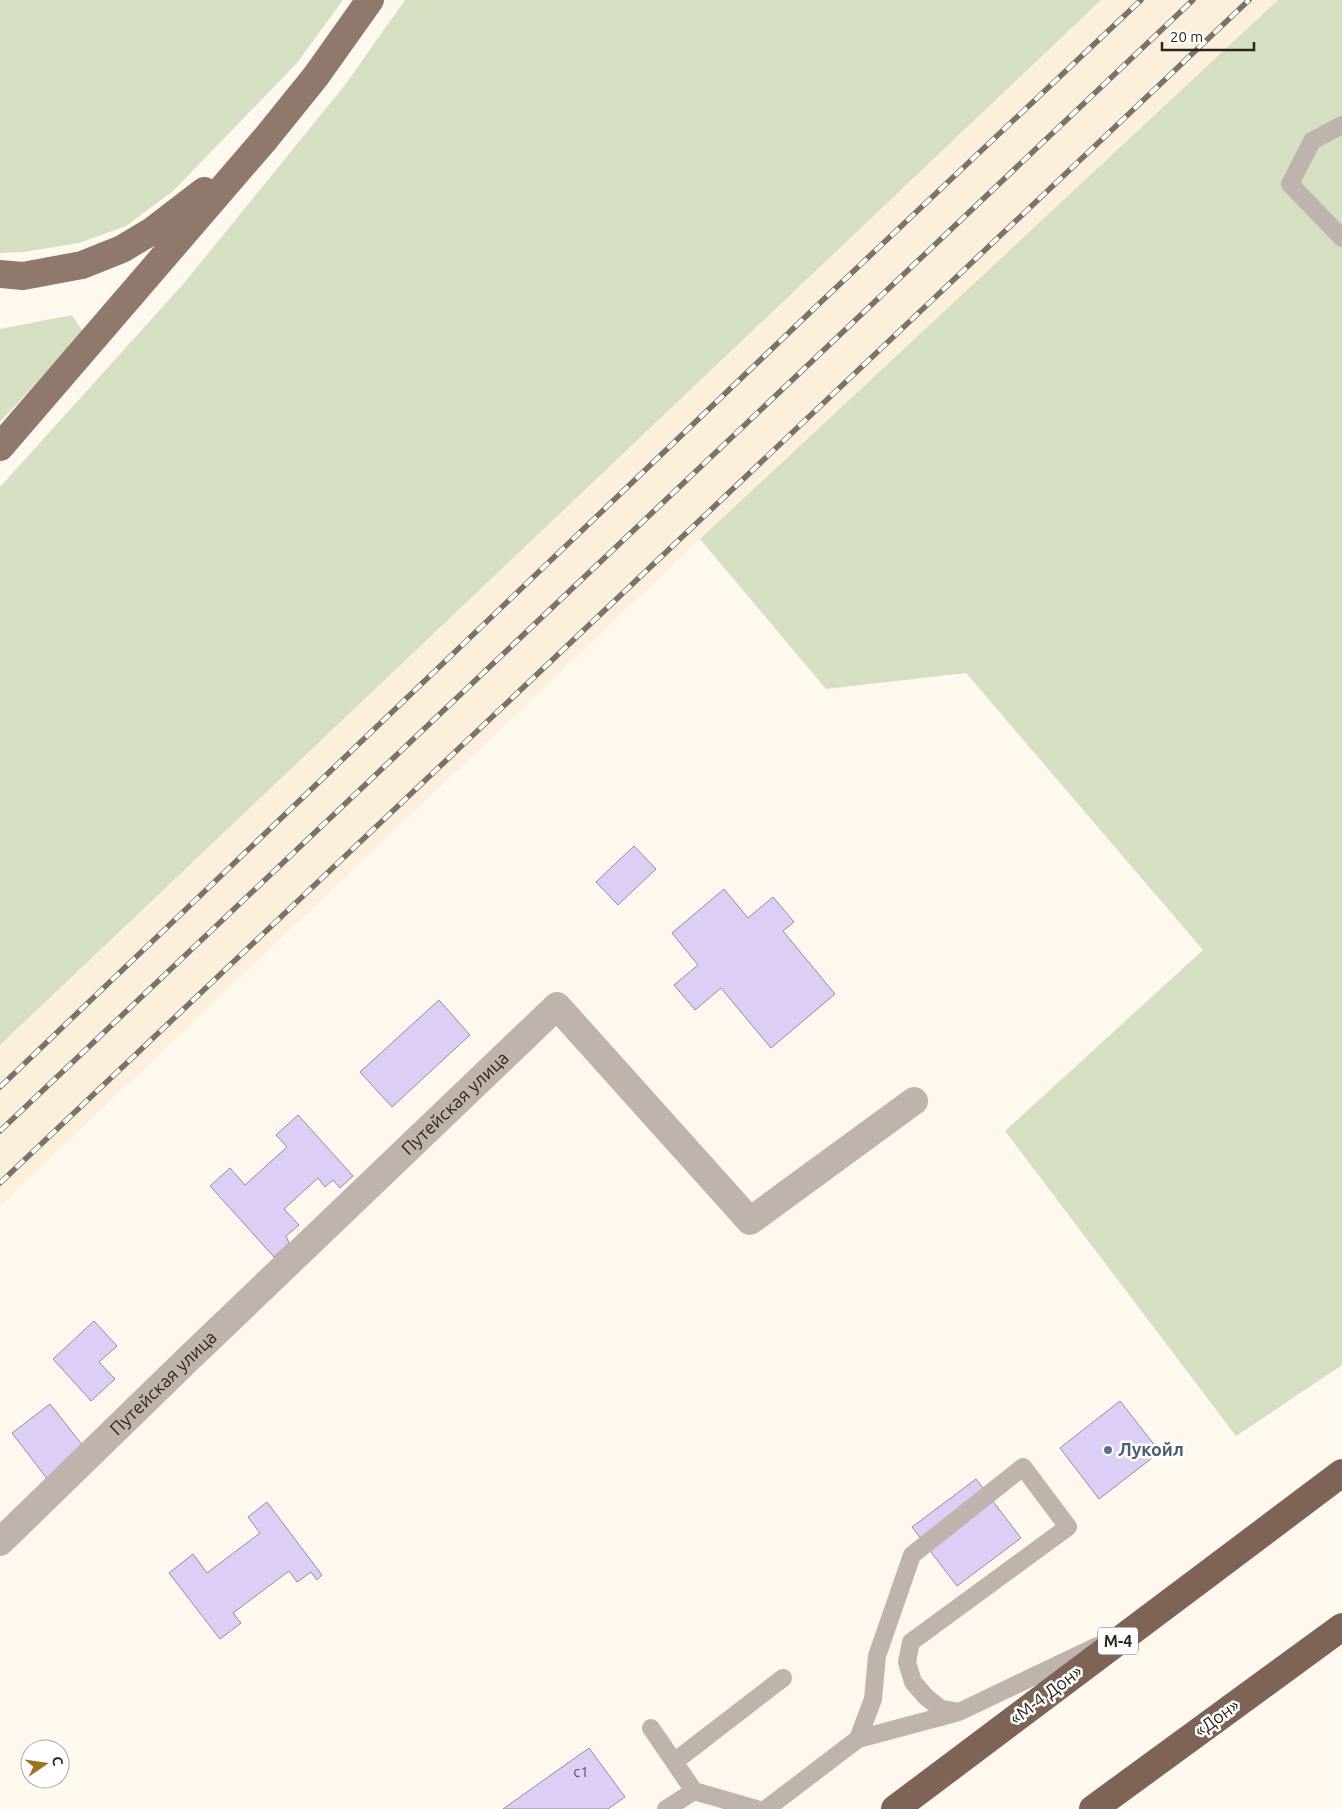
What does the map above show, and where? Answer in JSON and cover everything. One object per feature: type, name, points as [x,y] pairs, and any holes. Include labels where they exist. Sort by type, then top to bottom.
[{"type":"highway","name":"«М-4 Дон»","points":[[895,1809],[1342,1473]]},
{"type":"highway","name":"«Дон»","points":[[1093,1809],[1342,1627]]},
{"type":"main road","points":[[0,447],[266,138],[316,76],[370,0]]},
{"type":"main road","points":[[0,274],[23,276],[82,265],[122,249],[152,231],[194,200],[266,138]]},
{"type":"street","name":"Путейская улица","points":[[0,1542],[557,1006],[750,1221],[914,1101]]},
{"type":"lane","points":[[1342,125],[1312,140],[1290,184],[1342,238]]},
{"type":"lane","points":[[858,1739],[873,1699],[877,1656],[912,1555],[1023,1467],[1068,1527],[911,1642],[907,1662],[913,1682],[926,1697],[941,1709],[958,1712]]},
{"type":"lane","points":[[766,1809],[858,1739],[958,1712],[1134,1629]]},
{"type":"lane","points":[[674,1762],[783,1678]]},
{"type":"lane","points":[[651,1728],[694,1791],[756,1809]]},
{"type":"lane","points":[[666,1809],[694,1791]]},
{"type":"shaded area","points":[[1101,0],[1278,0],[700,539],[0,1206],[0,1045]]},
{"type":"green space","points":[[0,0],[343,0],[297,63],[173,191],[126,226],[79,243],[24,252],[0,253]]},
{"type":"green space","points":[[405,0],[1101,0],[0,1045],[0,487],[185,282],[345,85]]},
{"type":"green space","points":[[1278,0],[1342,0],[1342,1365],[1236,1436],[1005,1131],[1203,950],[966,673],[826,689],[700,539]]},
{"type":"green space","points":[[72,315],[83,332],[0,422],[0,329]]},
{"type":"building","points":[[634,846],[656,869],[618,905],[596,882]]},
{"type":"building","points":[[724,889],[748,918],[773,897],[794,922],[783,931],[835,994],[771,1048],[721,988],[695,1010],[674,985],[698,965],[672,933]]},
{"type":"building","points":[[439,1000],[470,1035],[392,1107],[360,1072]]},
{"type":"building","points":[[298,1115],[353,1176],[340,1188],[333,1180],[325,1187],[318,1178],[284,1209],[299,1225],[286,1236],[289,1243],[274,1257],[210,1186],[230,1168],[245,1185],[287,1147],[276,1135]]},
{"type":"building","points":[[94,1321],[117,1346],[99,1362],[115,1379],[91,1401],[53,1359]]},
{"type":"building","points":[[1120,1401],[1160,1452],[1099,1499],[1060,1448]]},
{"type":"building","points":[[50,1404],[87,1451],[48,1480],[12,1433]]},
{"type":"building","points":[[976,1479],[1021,1538],[957,1586],[912,1527]]},
{"type":"building","points":[[267,1502],[322,1575],[317,1580],[311,1572],[297,1582],[289,1571],[233,1613],[241,1623],[220,1639],[169,1573],[193,1554],[207,1573],[260,1533],[248,1517]]},
{"type":"building","points":[[589,1748],[625,1797],[608,1809],[503,1809]]},
{"type":"railway","points":[[0,1087],[823,300],[1141,0]]},
{"type":"railway","points":[[0,1131],[1193,0]]},
{"type":"railway","points":[[0,1183],[1249,0]]},
{"type":"place","name":"Лукойл","points":[[1108,1450]]}]
